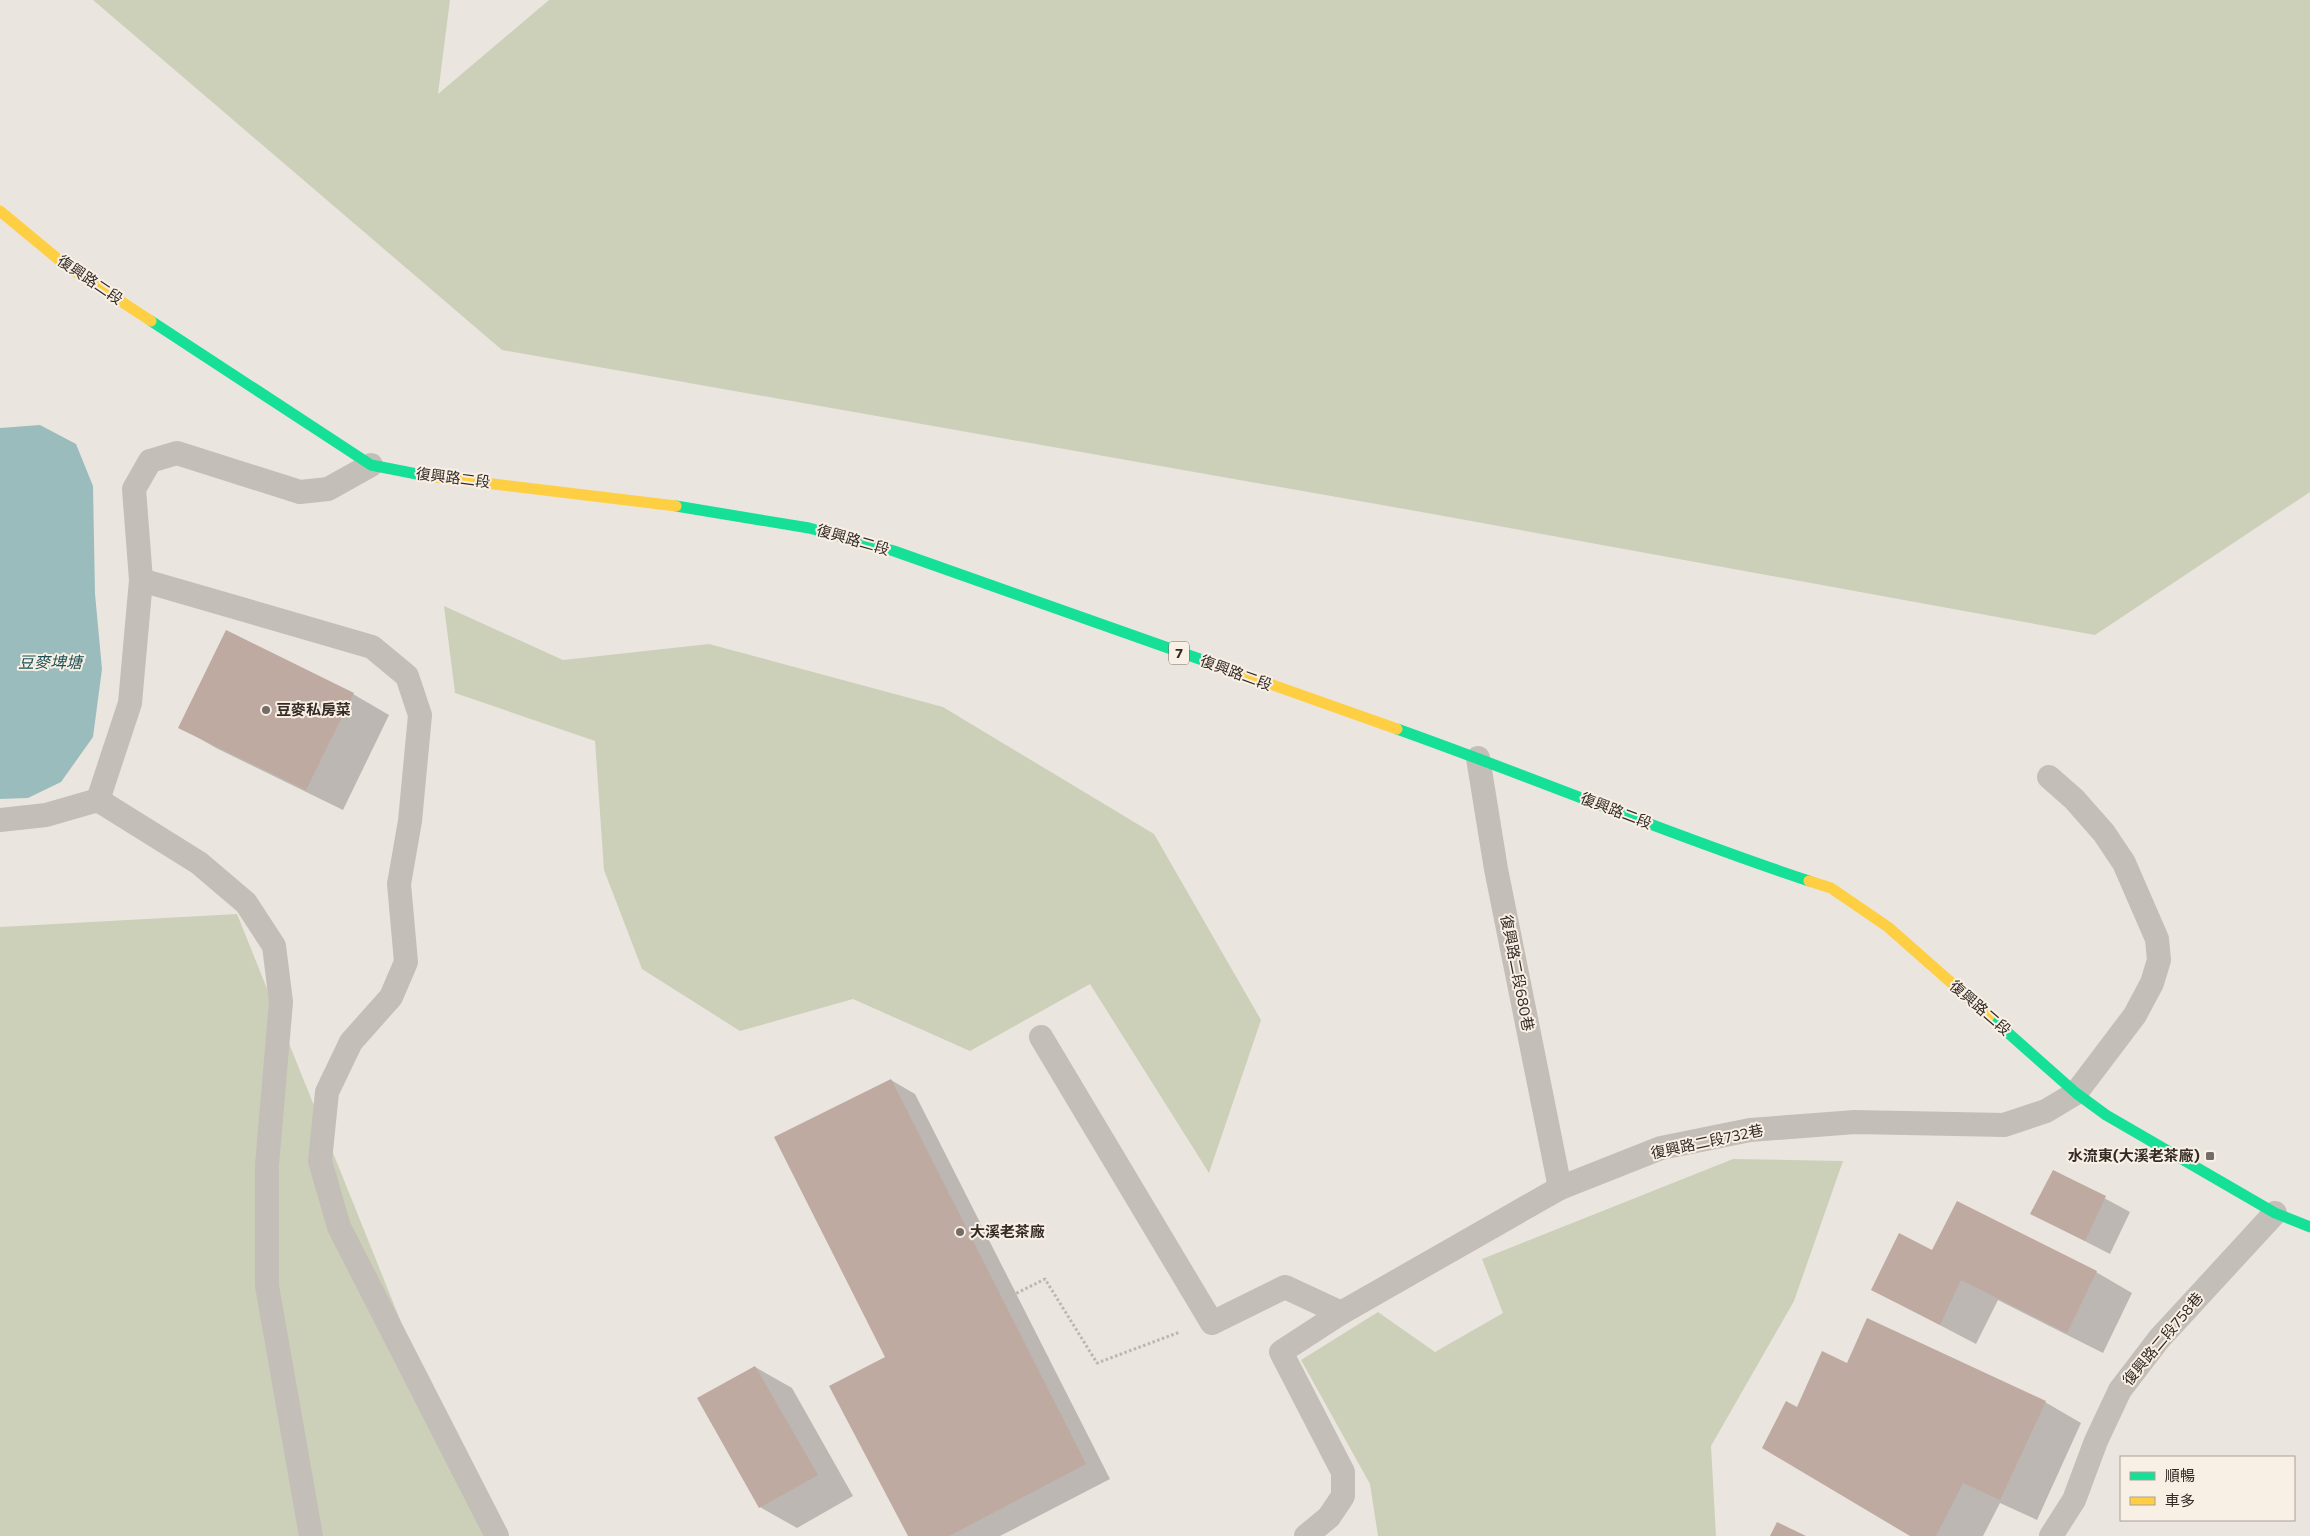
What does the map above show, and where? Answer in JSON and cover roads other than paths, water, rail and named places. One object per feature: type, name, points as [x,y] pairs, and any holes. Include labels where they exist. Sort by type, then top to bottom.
[{"type":"main road","name":"復興路二段","points":[[0,211],[64,264],[371,465],[432,477],[714,511],[809,528],[894,551],[1478,758],[1736,857],[1831,888],[1888,927],[2076,1093],[2106,1115],[2275,1212],[2310,1227]]},
{"type":"lane","points":[[98,800],[130,704],[141,580],[134,488],[150,461],[178,453],[300,492],[328,489],[371,465]]},
{"type":"lane","points":[[141,580],[372,647],[406,676],[420,715],[410,821],[399,884],[406,962],[391,997],[351,1042],[328,1092],[320,1161],[338,1227],[497,1536]]},
{"type":"lane","name":"復興路二段680巷","points":[[1478,758],[1496,869],[1560,1188]]},
{"type":"lane","points":[[2049,777],[2074,799],[2104,833],[2124,863],[2157,939],[2158,946],[2159,960],[2152,983],[2135,1015],[2076,1093]]},
{"type":"lane","points":[[0,820],[46,815],[98,800],[198,863],[246,903],[274,946],[281,1002],[267,1165],[268,1286],[311,1536]]},
{"type":"lane","points":[[1041,1037],[1212,1323],[1286,1287],[1341,1313]]},
{"type":"lane","name":"復興路二段732巷","points":[[1306,1536],[1329,1517],[1343,1496],[1343,1472],[1281,1352],[1341,1313],[1560,1188],[1661,1148],[1750,1130],[1855,1122],[2004,1125],[2046,1111],[2076,1093]]},
{"type":"lane","name":"復興路二段758巷","points":[[2051,1536],[2074,1500],[2096,1441],[2120,1390],[2159,1339],[2275,1212]]},
{"type":"water","name":"豆麥埤塘","points":[[40,425],[76,444],[93,486],[95,594],[102,669],[93,737],[61,782],[28,798],[0,799],[0,428]]},
{"type":"place","name":"豆麥私房菜","points":[[266,710]]},
{"type":"place","name":"水流東(大溪老茶廠)","points":[[2210,1156]]},
{"type":"place","name":"大溪老茶廠","points":[[960,1232]]}]
